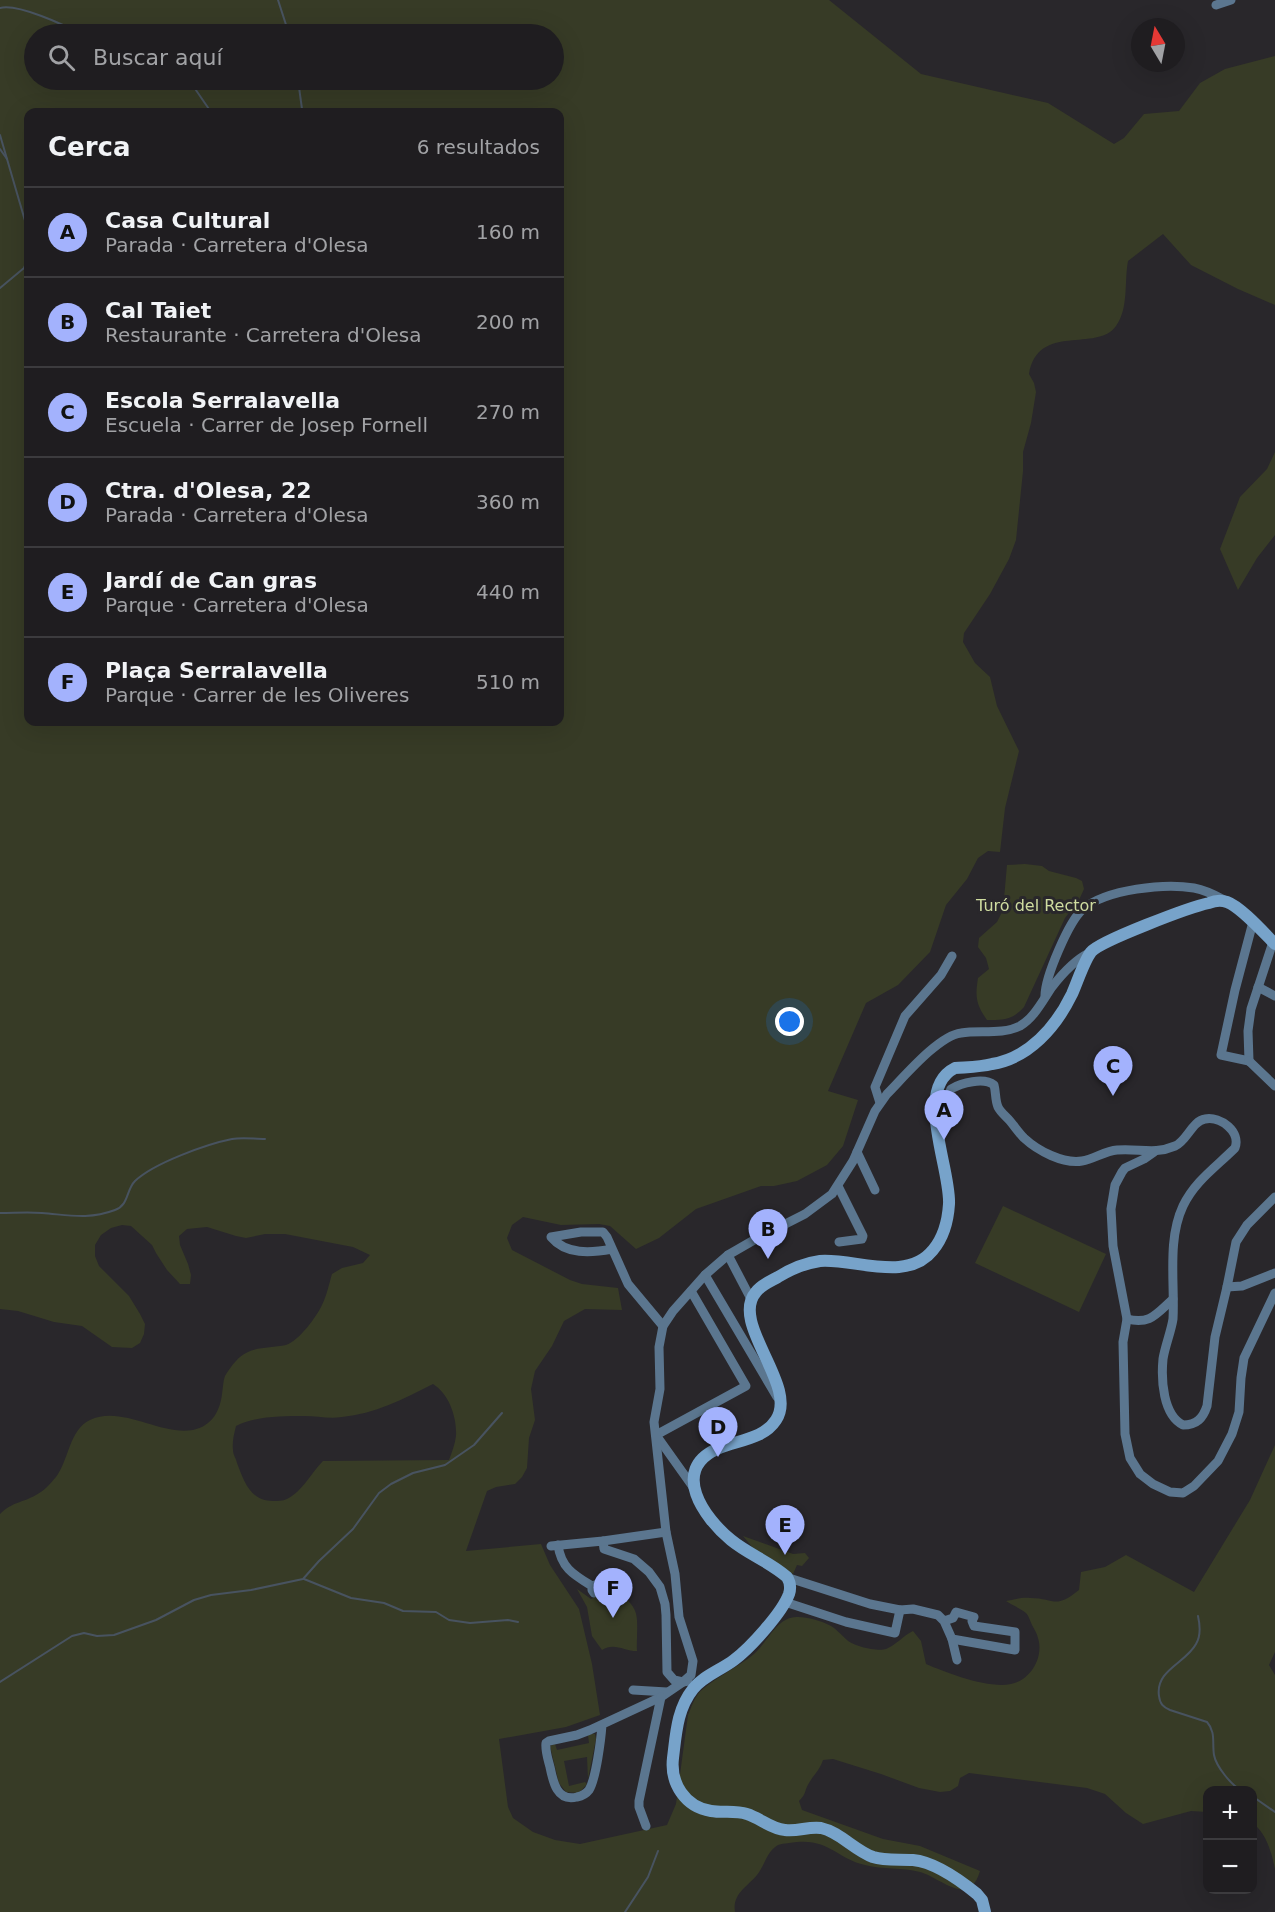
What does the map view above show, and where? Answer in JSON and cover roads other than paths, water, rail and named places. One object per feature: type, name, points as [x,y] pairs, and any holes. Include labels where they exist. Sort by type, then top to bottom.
[{"type":"street","points":[[1216,5],[1232,0]]},
{"type":"street","points":[[1045,998],[1045,987],[1053,965],[1070,927],[1085,908],[1114,894],[1172,886],[1196,888],[1215,895],[1253,922],[1273,948],[1251,1008],[1248,1031],[1249,1061]]},
{"type":"street","points":[[602,1725],[590,1789],[581,1796],[565,1797],[554,1785],[546,1743],[577,1735],[602,1725],[664,1694],[691,1675],[693,1661],[679,1617],[675,1574],[666,1532],[654,1417],[660,1389],[660,1336],[663,1326],[673,1311],[705,1275],[728,1255],[805,1214],[832,1194],[857,1152],[880,1103],[941,1041],[959,1033],[1002,1031],[1021,1025],[1030,1017],[1054,984],[1077,961],[1109,940],[1210,902],[1226,902]]},
{"type":"street","points":[[1253,922],[1221,1055],[1249,1061],[1275,1086]]},
{"type":"street","points":[[751,1299],[755,1293],[770,1282],[789,1271],[811,1263],[832,1261],[893,1267],[918,1262],[928,1255],[940,1239],[949,1204],[947,1174],[937,1124],[938,1088],[945,1076],[956,1068],[1004,1061],[1023,1053],[1037,1043],[1069,1001],[1091,952]]},
{"type":"street","points":[[880,1103],[875,1087],[905,1016],[941,975],[952,956]]},
{"type":"street","points":[[1258,987],[1275,996]]},
{"type":"street","points":[[937,1124],[951,1089],[969,1083],[991,1082],[994,1085],[997,1105],[1024,1138],[1042,1151],[1069,1161],[1082,1161],[1116,1150],[1164,1151],[1179,1145],[1200,1120],[1211,1119],[1231,1128],[1237,1143],[1231,1152],[1198,1184],[1182,1208],[1176,1234],[1173,1321],[1163,1359],[1164,1385],[1172,1416],[1179,1423],[1188,1425],[1197,1422],[1207,1406],[1215,1337],[1238,1236],[1275,1197]]},
{"type":"street","points":[[857,1152],[874,1190]]},
{"type":"street","points":[[1154,1152],[1125,1168],[1118,1177],[1111,1209],[1113,1246],[1127,1319],[1123,1342],[1125,1434],[1130,1458],[1140,1474],[1170,1492],[1179,1494],[1187,1491],[1218,1461],[1239,1412],[1244,1358],[1275,1293]]},
{"type":"street","points":[[838,1186],[863,1236],[862,1239],[839,1242]]},
{"type":"street","points":[[612,1249],[581,1252],[563,1246],[551,1237],[581,1232],[603,1232],[612,1249],[628,1284],[663,1326]]},
{"type":"street","points":[[693,1487],[695,1470],[705,1457],[725,1446],[748,1440],[769,1428],[778,1416],[780,1402],[775,1377],[764,1356],[751,1321],[751,1299],[728,1255]]},
{"type":"street","points":[[1227,1287],[1242,1286],[1275,1273]]},
{"type":"street","points":[[705,1275],[780,1402]]},
{"type":"street","points":[[656,1435],[746,1386],[691,1291]]},
{"type":"street","points":[[1127,1319],[1146,1321],[1173,1299]]},
{"type":"street","points":[[656,1435],[693,1487],[703,1507],[727,1536],[789,1578],[861,1601],[900,1610],[913,1609],[938,1615],[944,1621],[952,1639],[957,1660]]},
{"type":"street","points":[[592,1586],[578,1578],[564,1565],[555,1545],[666,1532]]},
{"type":"street","points":[[603,1541],[604,1549],[634,1559],[649,1572],[660,1587],[666,1615],[667,1672],[674,1680],[683,1682],[706,1678]]},
{"type":"street","points":[[789,1578],[790,1591],[785,1602],[749,1648],[694,1688],[684,1703],[676,1731],[672,1771],[679,1790],[686,1799],[704,1809],[747,1814],[786,1831],[821,1828],[836,1834],[872,1856],[929,1863],[977,1894],[982,1900],[985,1912]]},
{"type":"street","points":[[785,1602],[839,1620],[895,1633],[900,1610]]},
{"type":"street","points":[[944,1621],[953,1618],[956,1612],[974,1617],[972,1621],[974,1626],[1015,1632],[1015,1650],[952,1639]]},
{"type":"street","points":[[633,1690],[664,1694]]},
{"type":"street","points":[[646,1826],[639,1801],[664,1694]]},
{"type":"waterway","points":[[278,0],[286,24]]},
{"type":"waterway","points":[[0,8],[18,9],[61,24]]},
{"type":"waterway","points":[[196,90],[208,108]]},
{"type":"waterway","points":[[299,90],[302,108]]},
{"type":"waterway","points":[[0,135],[24,217]]},
{"type":"waterway","points":[[0,149],[7,159]]},
{"type":"waterway","points":[[0,288],[24,268]]},
{"type":"waterway","points":[[0,1213],[78,1216],[105,1213],[120,1208],[135,1181],[167,1161],[232,1139],[265,1139]]},
{"type":"waterway","points":[[0,1682],[72,1636],[84,1633],[97,1636],[114,1635],[156,1620],[194,1600],[303,1579],[353,1529],[379,1493],[413,1473],[445,1465],[474,1445],[502,1413]]},
{"type":"waterway","points":[[304,1579],[351,1598],[384,1603],[403,1611],[436,1612],[449,1620],[470,1623],[508,1620],[518,1622]]},
{"type":"waterway","points":[[1198,1616],[1200,1630],[1198,1641],[1191,1651],[1166,1673],[1159,1687],[1159,1699],[1168,1709],[1207,1722],[1213,1734],[1214,1755],[1221,1770],[1235,1786]]},
{"type":"waterway","points":[[1257,1799],[1275,1812]]},
{"type":"waterway","points":[[625,1912],[648,1877],[658,1851]]},
{"type":"place","name":"Escola Serralavella","points":[[1113,1096]]},
{"type":"place","name":"Casa Cultural","points":[[944,1140]]},
{"type":"place","name":"Cal Taiet","points":[[768,1259]]},
{"type":"place","name":"Ctra. d'Olesa, 22","points":[[718,1457]]},
{"type":"place","name":"Jardí de Can gras","points":[[785,1555]]},
{"type":"place","name":"Plaça Serralavella","points":[[613,1618]]},
{"type":"park label","name":"Turó del Rector","points":[[1036,905]]}]
